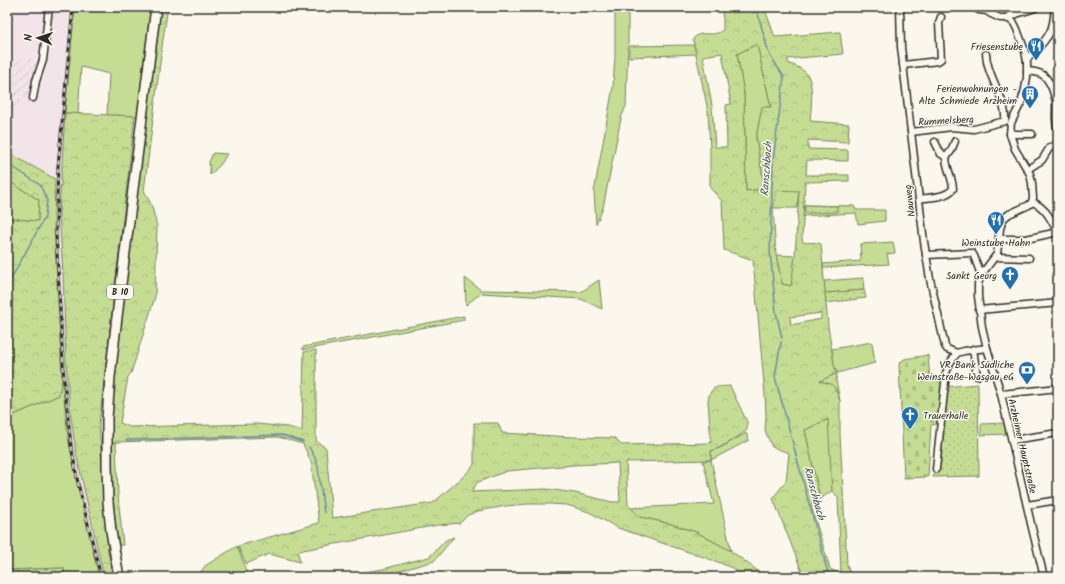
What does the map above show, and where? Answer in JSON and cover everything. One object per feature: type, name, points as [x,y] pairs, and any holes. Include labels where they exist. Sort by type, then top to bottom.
[{"type":"highway","name":"B 10","points":[[118,577],[108,502],[107,419],[110,377],[119,300],[156,7]]},
{"type":"main road","points":[[1008,18],[1016,13],[1035,7]]},
{"type":"street","points":[[33,98],[36,81],[43,60],[42,49],[49,7]]},
{"type":"street","name":"Nauweg","points":[[900,7],[900,36],[903,65],[926,254],[945,346],[949,350],[957,353]]},
{"type":"street","points":[[926,254],[972,253],[981,275],[996,257],[998,252],[1000,226],[1004,218],[1009,214],[1027,207],[1032,202],[1032,183],[1028,169],[1016,152],[1010,134],[1010,126],[1013,116],[1022,100],[1028,71],[1024,46],[1016,26],[1008,18],[998,18],[991,14],[987,9],[979,10],[973,7]]},
{"type":"street","points":[[1027,59],[1046,39],[1050,32],[1053,24],[1054,7]]},
{"type":"street","points":[[903,65],[938,61],[941,59],[939,23],[941,17]]},
{"type":"street","points":[[986,54],[987,63],[1004,108],[1005,121],[1010,126]]},
{"type":"street","points":[[1028,71],[1043,74],[1046,77],[1056,101],[1055,118],[1058,130]]},
{"type":"street","name":"Rummelsberg","points":[[911,132],[952,127],[974,129],[1005,121]]},
{"type":"street","points":[[1010,134],[1032,134]]},
{"type":"street","points":[[919,199],[944,195],[953,189],[953,184],[946,164],[946,157],[951,151],[955,141]]},
{"type":"street","points":[[935,142],[941,154],[946,157]]},
{"type":"street","points":[[1028,169],[1042,160],[1050,147],[1058,144]]},
{"type":"street","points":[[999,239],[1026,239],[1058,233],[1043,209],[1032,202]]},
{"type":"street","points":[[996,257],[1029,258]]},
{"type":"street","name":"Arzheimer Hauptstraße","points":[[981,275],[978,287],[979,310],[987,348],[1001,394],[1044,577]]},
{"type":"street","points":[[979,310],[1058,303]]},
{"type":"street","points":[[936,469],[946,374],[950,363],[957,353],[964,350],[987,348]]},
{"type":"street","points":[[973,349],[977,376]]},
{"type":"street","points":[[1001,394],[1058,388]]},
{"type":"street","points":[[1012,440],[1058,433]]},
{"type":"street","points":[[1027,505],[1058,500]]},
{"type":"shaded area","points":[[7,7],[75,7],[65,113],[59,213],[63,272],[66,363],[76,453],[104,577],[99,577],[68,437],[62,379],[54,224],[55,179],[7,152],[7,107],[15,107],[42,60],[7,56]]},
{"type":"shaded area","points":[[7,56],[43,60],[33,98],[22,107],[7,107]]},
{"type":"green space","points":[[75,7],[153,7],[139,116],[107,115],[109,74],[81,67],[78,114],[65,113]]},
{"type":"green space","points":[[160,7],[168,7],[144,191],[152,207],[157,226],[155,297],[131,373],[128,377],[120,423],[130,427],[257,424],[288,427],[302,431],[304,352],[316,350],[316,441],[326,448],[332,518],[433,503],[464,476],[474,465],[474,423],[498,423],[502,433],[615,438],[621,445],[711,443],[708,400],[709,395],[715,388],[730,386],[747,422],[747,430],[730,442],[711,451],[711,460],[626,462],[628,505],[640,517],[671,524],[696,532],[731,551],[766,577],[745,577],[732,568],[718,562],[618,528],[589,512],[567,505],[550,504],[506,506],[478,511],[468,515],[460,523],[438,525],[303,550],[298,552],[300,562],[269,554],[246,564],[238,546],[319,523],[311,462],[303,444],[278,437],[110,443],[112,392]],"holes":[[[618,463],[620,502],[612,502],[575,493],[547,489],[471,492],[478,482],[507,471],[573,465]]]},
{"type":"green space","points":[[615,7],[628,7],[626,106],[621,118],[603,208],[596,224],[594,192],[613,87],[615,57]]},
{"type":"green space","points":[[721,7],[764,7],[775,37],[840,32],[843,54],[788,59],[788,63],[801,69],[808,76],[812,95],[810,121],[849,124],[848,142],[808,140],[808,149],[848,150],[848,161],[807,160],[806,175],[849,175],[849,181],[805,182],[802,239],[803,242],[821,244],[828,326],[834,365],[837,373],[820,381],[831,384],[835,388],[840,401],[840,435],[847,565],[851,577],[823,577],[821,572],[810,577],[804,577],[773,498],[786,481],[789,453],[772,447],[765,431],[765,395],[753,260],[724,250],[722,201],[710,188],[708,111],[693,40],[695,36],[698,35],[719,33],[723,30]],"holes":[[[757,44],[771,107],[762,107],[756,138],[765,189],[746,191],[744,93],[737,54]],[[722,53],[731,104],[726,105],[727,147],[715,147],[712,106],[703,56]],[[777,190],[799,191],[795,256],[791,286],[782,284],[776,255],[773,208]],[[821,313],[821,319],[791,325],[790,317]],[[828,419],[832,491],[838,497],[841,574],[830,569],[811,505],[820,499],[805,430]]]},
{"type":"green space","points":[[1058,42],[1058,95],[1052,83],[1054,43]]},
{"type":"green space","points":[[757,44],[771,107],[762,107],[756,138],[765,189],[746,191],[744,93],[737,54]]},
{"type":"green space","points":[[694,45],[696,54],[629,57],[629,46]]},
{"type":"green space","points":[[65,113],[135,116],[99,424],[108,552],[113,577],[104,577],[76,453],[70,409],[66,363],[63,272],[59,213]]},
{"type":"green space","points":[[7,152],[55,179],[54,224],[62,379],[59,395],[7,418],[7,218],[38,221],[39,200],[7,180]]},
{"type":"green space","points":[[213,153],[227,154],[221,164],[210,175],[209,162]]},
{"type":"green space","points":[[7,180],[39,200],[38,221],[7,218]]},
{"type":"green space","points":[[777,190],[799,190],[797,208],[773,208]]},
{"type":"green space","points":[[804,205],[854,206],[856,210],[885,210],[885,221],[858,224],[856,213],[803,216]]},
{"type":"green space","points":[[805,205],[837,206],[837,212],[805,213]]},
{"type":"green space","points":[[893,242],[895,253],[887,254],[889,264],[823,268],[823,264],[861,261],[860,244]]},
{"type":"green space","points":[[776,255],[795,256],[792,286],[782,284]]},
{"type":"green space","points":[[465,278],[481,290],[581,292],[599,280],[602,309],[581,299],[481,293],[466,305]]},
{"type":"green space","points":[[863,278],[864,290],[825,293],[824,281]]},
{"type":"green space","points":[[864,290],[866,298],[826,303],[825,293]]},
{"type":"green space","points":[[464,316],[464,320],[303,350],[303,347]]},
{"type":"green space","points":[[872,342],[875,363],[837,373],[834,365],[832,349]]},
{"type":"green space","points":[[928,355],[930,380],[939,380],[939,378],[943,378],[938,424],[931,425],[928,477],[904,478],[899,364],[904,359]]},
{"type":"green space","points":[[837,373],[836,380],[840,401],[835,388],[819,381]]},
{"type":"green space","points":[[62,379],[68,437],[99,577],[64,577],[64,568],[7,570],[7,418],[59,395]]},
{"type":"green space","points":[[978,384],[979,476],[933,477],[936,469],[944,387]]},
{"type":"green space","points":[[829,419],[832,491],[820,499],[805,430]]},
{"type":"green space","points":[[1005,423],[1008,434],[981,435],[981,424]]},
{"type":"green space","points":[[746,433],[749,440],[711,460],[711,451],[722,447]]},
{"type":"green space","points":[[116,442],[118,495],[123,545],[118,545],[114,511],[110,443]]},
{"type":"green space","points":[[711,460],[731,551],[696,532],[671,524],[640,517],[631,508],[714,504],[703,461]]},
{"type":"green space","points":[[454,537],[434,561],[379,577],[333,577],[383,569],[429,557],[446,540]]},
{"type":"green space","points":[[237,546],[247,577],[197,577],[205,566]]},
{"type":"green space","points":[[64,568],[64,577],[7,577],[7,570]]},
{"type":"waterway","name":"Ranschbach","points":[[756,7],[769,54],[784,77],[773,161],[770,251],[776,312],[782,338]]},
{"type":"waterway","points":[[7,163],[40,185],[47,200],[45,217],[7,286]]},
{"type":"waterway","name":"Ranschbach","points":[[781,342],[775,377],[829,577]]},
{"type":"waterway","points":[[126,440],[282,435],[303,442]]},
{"type":"waterway","points":[[309,447],[318,467],[324,513]]},
{"type":"railway","points":[[73,7],[58,166],[56,233],[64,380],[71,445],[78,483],[101,577]]},
{"type":"place","name":"Friesenstube","points":[[1036,61]]},
{"type":"place","name":"Ferienwohnungen - Alte Schmiede Arzheim","points":[[1030,109]]},
{"type":"place","name":"Weinstube Hahn","points":[[996,235]]},
{"type":"place","name":"Sankt Georg","points":[[1010,290]]},
{"type":"place","name":"VR Bank Südliche Weinstraße-Wasgau eG","points":[[1027,385]]},
{"type":"place","name":"Trauerhalle","points":[[910,430]]}]
